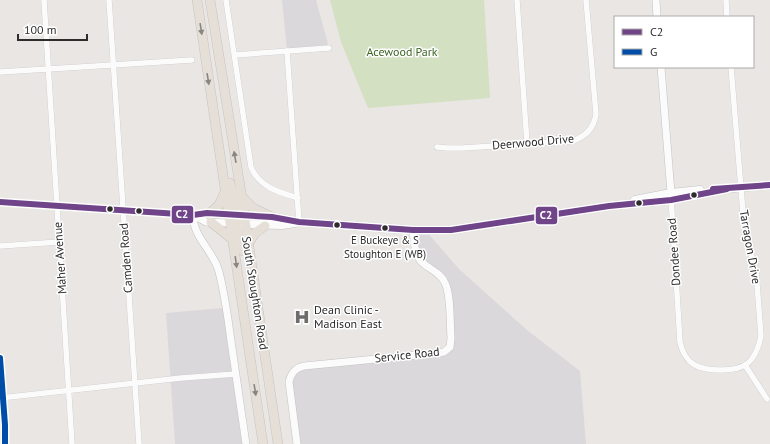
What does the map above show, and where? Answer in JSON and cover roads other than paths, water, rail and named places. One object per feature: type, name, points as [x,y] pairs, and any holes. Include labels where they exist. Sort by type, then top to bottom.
[{"type":"main road","name":"South Stoughton Road","points":[[197,0],[225,192],[248,244],[278,444]]},
{"type":"main road","name":"South Stoughton Road","points":[[210,0],[241,196],[232,239],[263,444]]},
{"type":"main road","points":[[212,100],[224,147],[259,340],[265,354]]},
{"type":"main road","points":[[237,219],[272,217],[299,222],[413,230],[451,230],[671,196],[770,185]]},
{"type":"main road","points":[[225,192],[211,218],[232,239]]},
{"type":"main road","points":[[241,196],[253,208],[272,217]]},
{"type":"main road","points":[[237,219],[265,226],[299,222]]},
{"type":"main road","points":[[248,244],[255,233],[265,226]]},
{"type":"street","name":"Maher Avenue","points":[[44,0],[47,70],[72,444]]},
{"type":"street","name":"Camden Road","points":[[109,0],[139,444]]},
{"type":"street","points":[[226,0],[251,167],[261,183],[298,198]]},
{"type":"street","points":[[517,0],[527,143]]},
{"type":"street","name":"Deerwood Drive","points":[[437,147],[462,148],[575,140],[586,134],[594,121],[596,114],[586,0]]},
{"type":"street","points":[[656,0],[658,16]]},
{"type":"street","points":[[726,0],[727,16]]},
{"type":"street","points":[[235,55],[330,48]]},
{"type":"street","points":[[287,51],[299,222]]},
{"type":"street","points":[[0,72],[192,60]]},
{"type":"street","name":"Dondee Road","points":[[661,68],[680,342],[682,351],[691,363],[698,368],[708,370],[726,370],[745,365]]},
{"type":"street","name":"Tarragon Drive","points":[[731,68],[740,188],[746,237],[756,271],[761,336],[757,351],[745,365]]},
{"type":"street","points":[[0,202],[237,219]]},
{"type":"street","points":[[193,215],[193,224],[196,231],[211,254],[219,270],[227,310],[246,444]]},
{"type":"street","name":"Service Road","points":[[297,444],[289,382],[293,372],[298,368],[304,366],[438,353],[444,352],[449,348],[451,338],[446,285],[441,276],[422,262],[418,256],[413,230]]},
{"type":"street","points":[[0,246],[59,242]]},
{"type":"street","points":[[0,358],[1,398],[5,425],[5,444]]},
{"type":"street","points":[[745,365],[767,399]]},
{"type":"street","points":[[1,398],[181,378],[236,374]]},
{"type":"place","name":"E Buckeye & S Stoughton E (WB)","points":[[385,228]]},
{"type":"place","name":"Dean Clinic - Madison East","points":[[302,317]]},
{"type":"park label","name":"Acewood Park","points":[[402,52]]}]
